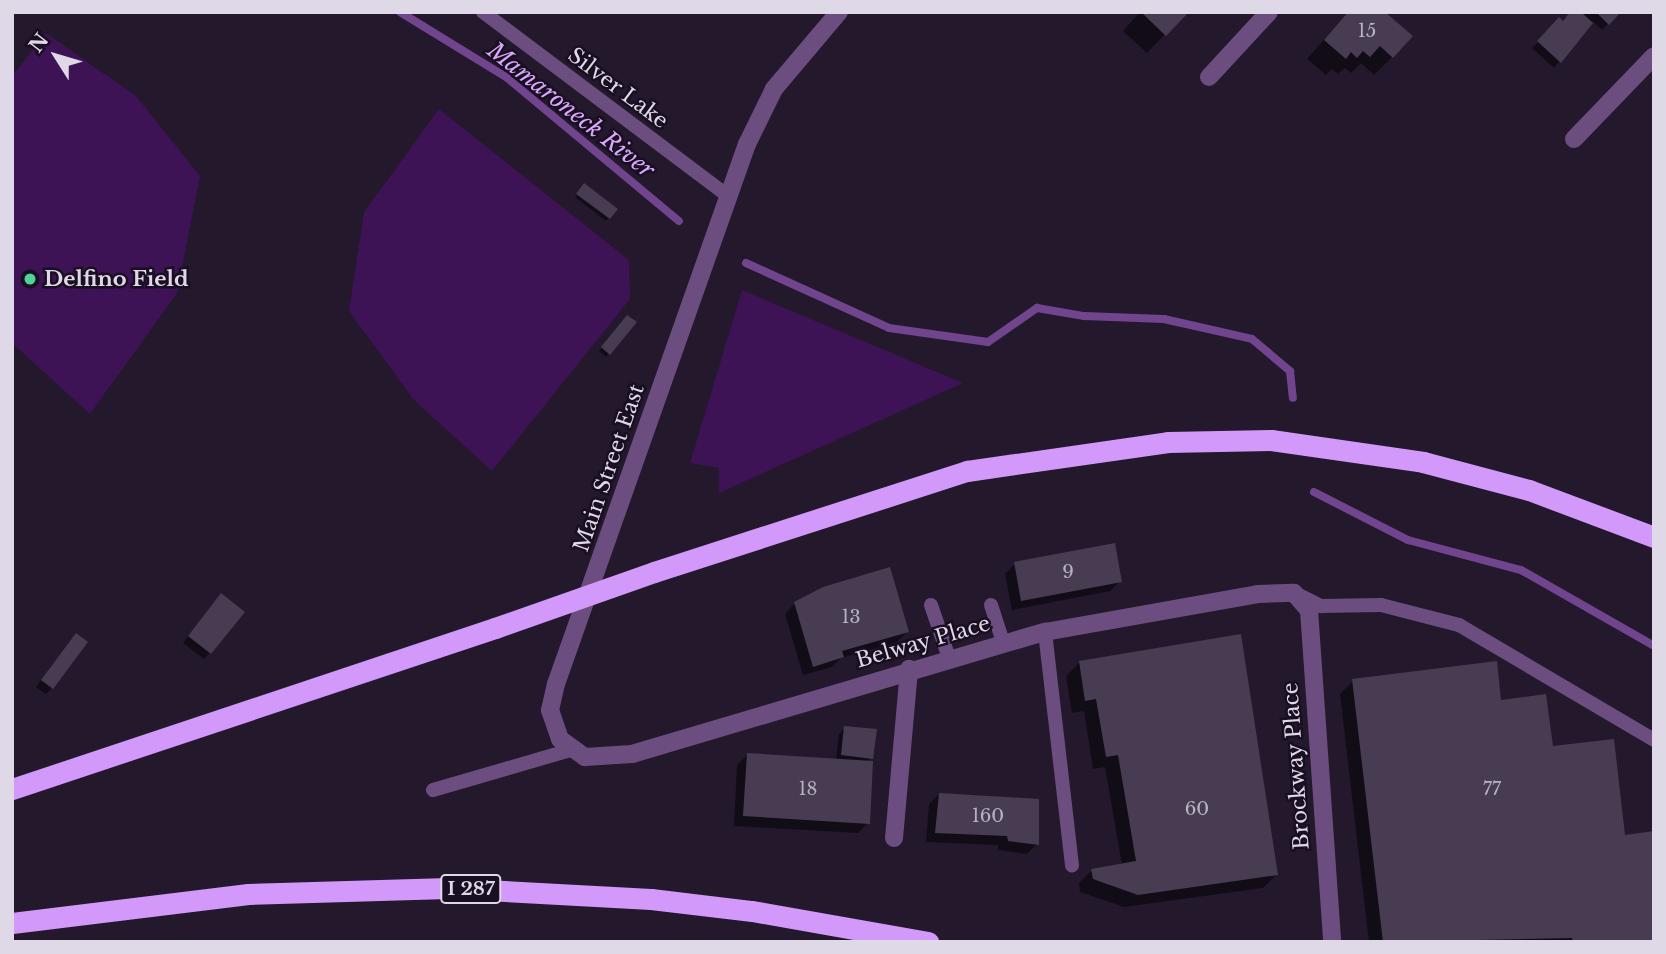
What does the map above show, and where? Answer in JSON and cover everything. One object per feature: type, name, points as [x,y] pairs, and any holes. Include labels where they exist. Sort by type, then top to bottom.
[{"type":"highway","points":[[12,789],[495,628],[654,572],[967,471],[1156,443],[1271,440],[1375,453],[1471,473],[1602,516],[1654,537]]},
{"type":"highway","points":[[1602,516],[1654,543]]},
{"type":"highway","points":[[1602,516],[1654,551]]},
{"type":"highway","name":"I 287","points":[[12,922],[248,894],[448,888],[651,899],[752,911],[928,942]]},
{"type":"street","name":"Main Street East","points":[[571,750],[553,726],[550,710],[556,684],[728,196],[762,109],[793,62],[839,12]]},
{"type":"street","points":[[1209,77],[1269,12]]},
{"type":"street","points":[[1574,139],[1654,56]]},
{"type":"street","name":"Belway Place","points":[[571,750],[585,757],[632,754],[909,669],[1045,632],[1258,594],[1294,593]]},
{"type":"street","name":"Brockway Place","points":[[1294,593],[1309,610],[1332,942]]},
{"type":"street","points":[[894,838],[909,669]]},
{"type":"lane","name":"Silver Lake","points":[[483,12],[728,196]]},
{"type":"lane","points":[[1294,593],[1321,606],[1381,606],[1459,625],[1654,740]]},
{"type":"lane","points":[[931,604],[949,658]]},
{"type":"lane","points":[[991,606],[1003,643]]},
{"type":"lane","points":[[1045,632],[1072,864]]},
{"type":"lane","points":[[433,790],[571,750]]},
{"type":"shaded area","points":[[46,33],[136,96],[200,176],[177,293],[90,414],[12,343],[12,76]]},
{"type":"shaded area","points":[[439,109],[629,260],[630,299],[492,471],[414,400],[349,311],[364,212]]},
{"type":"shaded area","points":[[742,290],[963,383],[719,493],[719,468],[690,463]]},
{"type":"building","points":[[1141,12],[1189,12],[1166,36]]},
{"type":"building","points":[[1348,12],[1385,12],[1413,36],[1393,58],[1380,46],[1370,57],[1363,51],[1357,58],[1351,52],[1346,59],[1324,40]]},
{"type":"building","points":[[1570,12],[1581,12],[1593,23],[1561,63],[1537,41],[1559,17],[1563,21]]},
{"type":"building","points":[[1596,12],[1621,12],[1609,25]]},
{"type":"building","points":[[584,183],[618,209],[610,219],[576,194]]},
{"type":"building","points":[[627,315],[637,322],[610,355],[601,347]]},
{"type":"building","points":[[1115,543],[1122,582],[1021,601],[1014,562]]},
{"type":"building","points":[[890,567],[909,632],[842,651],[844,657],[813,667],[794,602],[823,587]]},
{"type":"building","points":[[221,593],[245,612],[211,654],[188,636]]},
{"type":"building","points":[[76,633],[88,642],[53,689],[41,680]]},
{"type":"building","points":[[1241,634],[1278,875],[1138,895],[1093,879],[1091,869],[1136,861],[1118,755],[1106,757],[1096,699],[1085,701],[1079,661]]},
{"type":"building","points":[[1497,661],[1501,700],[1546,694],[1553,746],[1614,739],[1625,835],[1654,831],[1654,942],[1573,942],[1572,938],[1383,942],[1352,679]]},
{"type":"building","points":[[844,726],[877,729],[873,759],[841,755]]},
{"type":"building","points":[[747,753],[873,761],[870,824],[743,816]]},
{"type":"building","points":[[939,793],[1039,799],[1039,845],[1008,841],[1007,836],[935,833]]},
{"type":"waterway","name":"Mamaroneck River","points":[[400,12],[506,77],[679,221]]},
{"type":"waterway","name":"Mamaroneck River","points":[[746,263],[889,328],[988,342],[1037,308],[1084,316],[1164,319],[1252,339],[1290,371],[1293,398]]},
{"type":"waterway","name":"Mamaroneck River","points":[[1314,492],[1408,540],[1521,570],[1654,646]]},
{"type":"place","name":"Delfino Field","points":[[30,279]]}]
